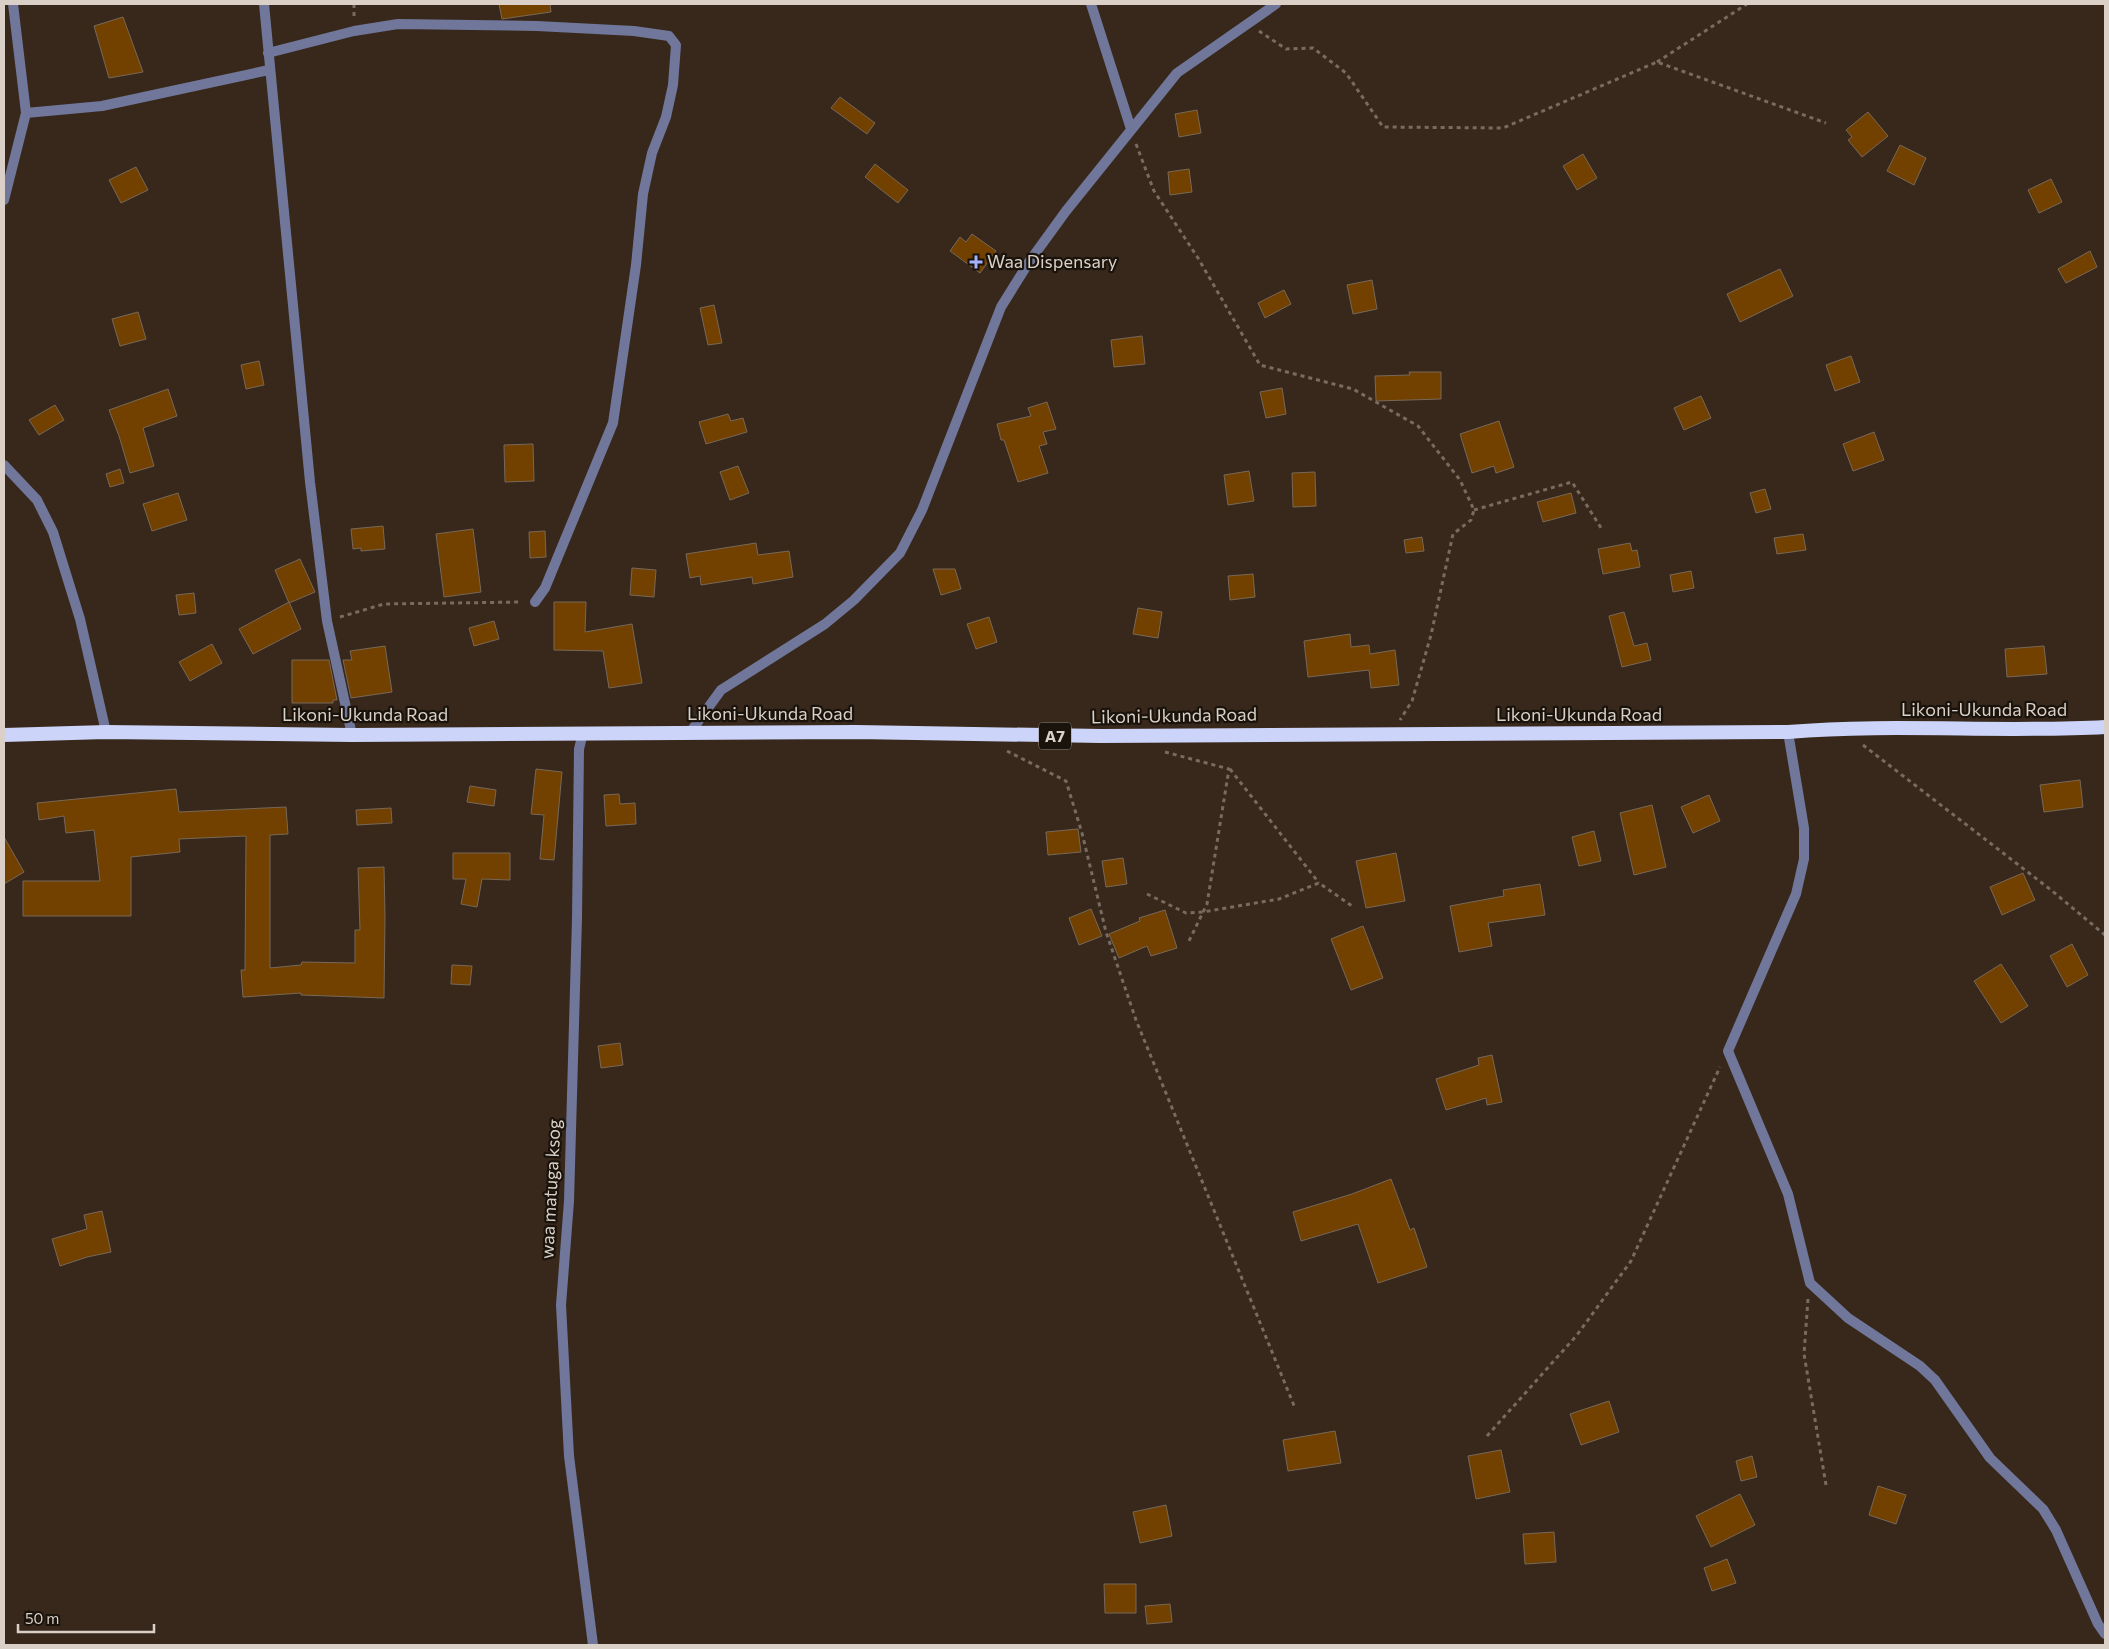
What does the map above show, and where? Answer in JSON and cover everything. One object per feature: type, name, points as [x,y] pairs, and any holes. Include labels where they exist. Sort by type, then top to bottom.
[{"type":"highway","name":"Likoni-Ukunda Road","points":[[4,734],[106,732],[352,734],[856,732],[1101,736],[1788,732],[1841,728],[2051,730],[2105,727]]},
{"type":"street","points":[[4,200],[26,113],[13,4]]},
{"type":"street","points":[[264,4],[310,482],[327,621],[352,734]]},
{"type":"street","points":[[1091,4],[1131,129]]},
{"type":"street","points":[[690,734],[721,690],[825,624],[854,600],[900,553],[922,510],[1001,307],[1029,262],[1066,211],[1177,73],[1276,4]]},
{"type":"street","points":[[268,53],[354,31],[398,24],[537,26],[634,31],[669,36],[674,41],[676,46],[673,86],[666,117],[652,153],[644,194],[636,265],[613,423],[545,588],[534,602]]},
{"type":"street","points":[[26,113],[102,106],[269,70]]},
{"type":"street","points":[[4,465],[37,500],[53,532],[80,619],[106,732]]},
{"type":"street","points":[[1788,732],[1804,828],[1804,859],[1796,894],[1728,1051],[1788,1194],[1810,1283],[1848,1318],[1920,1366],[1935,1380],[1990,1458],[2042,1509],[2056,1530],[2098,1624],[2105,1634]]},
{"type":"street","name":"waa matuga ksog","points":[[583,733],[579,750],[577,918],[569,1201],[561,1305],[569,1456],[593,1645]]},
{"type":"path","points":[[1248,23],[1286,49],[1313,48],[1340,68],[1346,73],[1383,127],[1503,128],[1657,62],[1747,4]]},
{"type":"path","points":[[1657,62],[1826,123]]},
{"type":"path","points":[[1131,129],[1154,191],[1198,258],[1260,365],[1353,389],[1418,426],[1460,480],[1474,510],[1471,520],[1453,534],[1431,635],[1412,701],[1390,735]]},
{"type":"path","points":[[1474,510],[1572,482],[1604,531]]},
{"type":"path","points":[[327,621],[384,604],[534,602]]},
{"type":"path","points":[[1841,728],[2044,884],[2105,935]]},
{"type":"path","points":[[1000,747],[1066,781],[1082,833],[1106,932],[1136,1020],[1295,1408]]},
{"type":"path","points":[[1156,750],[1229,769],[1319,883],[1352,906]]},
{"type":"path","points":[[1189,941],[1207,904],[1229,769]]},
{"type":"path","points":[[1147,894],[1186,914],[1279,899],[1319,883]]},
{"type":"path","points":[[1487,1436],[1577,1335],[1631,1261],[1728,1051]]},
{"type":"path","points":[[1810,1283],[1804,1354],[1826,1485]]},
{"type":"building","points":[[499,4],[550,4],[551,12],[502,19]]},
{"type":"building","points":[[123,17],[143,72],[109,78],[94,26]]},
{"type":"building","points":[[840,97],[875,123],[867,134],[831,108]]},
{"type":"building","points":[[1197,110],[1201,133],[1179,137],[1175,114]]},
{"type":"building","points":[[1868,112],[1888,136],[1862,157],[1848,140],[1852,137],[1846,130]]},
{"type":"building","points":[[1900,145],[1926,158],[1914,185],[1887,171]]},
{"type":"building","points":[[1583,154],[1597,178],[1577,190],[1563,166]]},
{"type":"building","points":[[875,164],[908,190],[898,203],[865,177]]},
{"type":"building","points":[[136,167],[148,190],[121,203],[109,180]]},
{"type":"building","points":[[1189,169],[1192,192],[1170,195],[1168,172]]},
{"type":"building","points":[[2051,179],[2062,202],[2039,213],[2028,190]]},
{"type":"building","name":"Waa Dispensary","points":[[972,234],[996,251],[980,273],[950,251],[960,237],[966,242]]},
{"type":"building","points":[[2090,251],[2097,267],[2066,283],[2058,269]]},
{"type":"building","points":[[1780,269],[1793,296],[1740,322],[1727,294]]},
{"type":"building","points":[[1372,280],[1377,309],[1353,314],[1347,285]]},
{"type":"building","points":[[1284,290],[1291,304],[1265,318],[1258,303]]},
{"type":"building","points":[[714,305],[722,343],[708,345],[700,308]]},
{"type":"building","points":[[138,312],[146,339],[120,346],[112,319]]},
{"type":"building","points":[[1142,336],[1145,364],[1114,367],[1111,340]]},
{"type":"building","points":[[1851,356],[1860,382],[1835,391],[1826,365]]},
{"type":"building","points":[[259,361],[264,385],[246,389],[241,365]]},
{"type":"building","points":[[1409,372],[1441,372],[1441,399],[1376,401],[1375,376],[1410,375]]},
{"type":"building","points":[[1282,388],[1286,414],[1266,418],[1260,392]]},
{"type":"building","points":[[168,389],[177,416],[143,428],[154,466],[130,473],[109,410]]},
{"type":"building","points":[[1701,396],[1711,418],[1684,430],[1674,408]]},
{"type":"building","points":[[1047,402],[1056,429],[1043,432],[1047,444],[1039,446],[1048,473],[1018,482],[1004,440],[1001,440],[997,424],[1031,416],[1028,408]]},
{"type":"building","points":[[55,405],[64,420],[39,435],[29,420]]},
{"type":"building","points":[[728,414],[731,421],[743,418],[747,432],[706,444],[699,422]]},
{"type":"building","points":[[1499,421],[1514,467],[1496,473],[1494,466],[1472,473],[1460,434]]},
{"type":"building","points":[[1874,432],[1884,460],[1853,471],[1843,444]]},
{"type":"building","points":[[533,444],[534,481],[505,482],[504,445]]},
{"type":"building","points":[[738,466],[749,493],[730,500],[720,472]]},
{"type":"building","points":[[120,469],[124,483],[110,487],[106,474]]},
{"type":"building","points":[[1249,471],[1254,501],[1228,505],[1224,475]]},
{"type":"building","points":[[1315,472],[1316,506],[1293,507],[1292,473]]},
{"type":"building","points":[[1765,489],[1771,509],[1756,513],[1750,493]]},
{"type":"building","points":[[178,493],[187,520],[152,531],[143,504]]},
{"type":"building","points":[[1571,493],[1576,513],[1543,522],[1537,502]]},
{"type":"building","points":[[383,526],[385,549],[361,551],[361,548],[353,549],[351,529]]},
{"type":"building","points":[[473,529],[481,592],[444,597],[436,534]]},
{"type":"building","points":[[545,531],[546,557],[530,558],[529,532]]},
{"type":"building","points":[[1803,534],[1806,550],[1777,554],[1774,538]]},
{"type":"building","points":[[1422,537],[1424,551],[1406,553],[1404,540]]},
{"type":"building","points":[[756,543],[758,555],[789,551],[793,577],[753,584],[752,577],[701,585],[700,576],[690,578],[686,554]]},
{"type":"building","points":[[1630,543],[1632,551],[1637,550],[1640,567],[1603,574],[1598,549]]},
{"type":"building","points":[[300,559],[315,592],[289,603],[275,570]]},
{"type":"building","points":[[632,568],[656,570],[654,597],[630,595]]},
{"type":"building","points":[[933,569],[955,569],[961,589],[941,595]]},
{"type":"building","points":[[1691,571],[1694,588],[1673,592],[1670,575]]},
{"type":"building","points":[[1253,574],[1255,597],[1230,600],[1228,576]]},
{"type":"building","points":[[194,593],[196,613],[179,615],[176,595]]},
{"type":"building","points":[[289,602],[301,629],[253,654],[239,629]]},
{"type":"building","points":[[554,602],[586,602],[585,632],[632,624],[642,683],[609,688],[603,651],[554,650]]},
{"type":"building","points":[[1138,608],[1162,612],[1158,638],[1133,634]]},
{"type":"building","points":[[1624,612],[1634,646],[1647,643],[1651,660],[1622,667],[1609,616]]},
{"type":"building","points":[[989,617],[997,642],[976,649],[967,624]]},
{"type":"building","points":[[494,621],[499,639],[474,646],[469,628]]},
{"type":"building","points":[[1350,634],[1351,647],[1369,645],[1370,654],[1395,650],[1399,685],[1371,688],[1369,670],[1308,677],[1304,641]]},
{"type":"building","points":[[212,644],[222,663],[190,681],[179,662]]},
{"type":"building","points":[[385,646],[392,692],[351,698],[343,660],[352,660],[350,651]]},
{"type":"building","points":[[2044,646],[2047,674],[2007,677],[2005,649]]},
{"type":"building","points":[[292,660],[329,660],[337,700],[333,700],[333,703],[292,703]]},
{"type":"building","points":[[536,769],[562,772],[554,860],[540,859],[544,815],[531,814]]},
{"type":"building","points":[[2080,780],[2083,807],[2044,812],[2040,785]]},
{"type":"building","points":[[470,786],[496,790],[494,806],[467,802]]},
{"type":"building","points":[[176,789],[179,812],[286,807],[288,834],[270,835],[270,968],[301,965],[302,962],[355,963],[355,930],[360,930],[358,868],[384,867],[384,998],[301,995],[301,993],[243,997],[241,970],[245,970],[246,836],[179,839],[180,852],[131,857],[131,916],[23,916],[23,881],[100,881],[94,830],[66,833],[64,816],[39,820],[37,803]]},
{"type":"building","points":[[619,794],[620,804],[635,803],[636,824],[606,826],[604,795]]},
{"type":"building","points":[[1709,795],[1720,821],[1693,833],[1681,807]]},
{"type":"building","points":[[1652,805],[1666,867],[1634,875],[1620,813]]},
{"type":"building","points":[[391,808],[392,823],[357,825],[356,810]]},
{"type":"building","points":[[1078,829],[1081,852],[1048,855],[1046,832]]},
{"type":"building","points":[[1594,831],[1601,861],[1579,866],[1572,837]]},
{"type":"building","points":[[4,837],[24,872],[4,884]]},
{"type":"building","points":[[453,853],[510,853],[510,880],[482,879],[477,907],[461,904],[466,879],[453,879]]},
{"type":"building","points":[[1396,853],[1405,901],[1366,908],[1356,861]]},
{"type":"building","points":[[1123,858],[1127,884],[1106,887],[1102,861]]},
{"type":"building","points":[[2023,873],[2035,900],[2002,915],[1990,887]]},
{"type":"building","points":[[1540,884],[1545,915],[1488,923],[1492,946],[1459,952],[1450,906],[1504,896],[1503,890]]},
{"type":"building","points":[[1091,909],[1102,936],[1079,945],[1069,918]]},
{"type":"building","points":[[1165,910],[1177,948],[1151,956],[1147,946],[1119,958],[1109,934],[1140,921],[1139,918]]},
{"type":"building","points":[[1363,926],[1383,978],[1351,990],[1331,939]]},
{"type":"building","points":[[2072,944],[2088,975],[2067,987],[2050,956]]},
{"type":"building","points":[[2001,964],[2028,1006],[2001,1023],[1974,981]]},
{"type":"building","points":[[452,965],[472,966],[470,985],[451,984]]},
{"type":"building","points":[[620,1043],[623,1065],[601,1068],[598,1046]]},
{"type":"building","points":[[1492,1055],[1502,1102],[1487,1105],[1486,1098],[1446,1110],[1436,1079],[1479,1065],[1478,1058]]},
{"type":"building","points":[[1391,1179],[1410,1230],[1414,1228],[1427,1267],[1378,1283],[1358,1224],[1301,1241],[1293,1212],[1352,1194]]},
{"type":"building","points":[[102,1211],[111,1252],[87,1257],[60,1266],[52,1239],[87,1229],[84,1215]]},
{"type":"building","points":[[1609,1401],[1619,1432],[1581,1445],[1570,1414]]},
{"type":"building","points":[[1335,1431],[1341,1463],[1288,1471],[1283,1440]]},
{"type":"building","points":[[1501,1450],[1510,1492],[1476,1499],[1468,1456]]},
{"type":"building","points":[[1752,1456],[1757,1477],[1741,1481],[1736,1461]]},
{"type":"building","points":[[1878,1486],[1906,1495],[1896,1524],[1869,1515]]},
{"type":"building","points":[[1740,1494],[1755,1525],[1711,1547],[1696,1516]]},
{"type":"building","points":[[1166,1505],[1172,1536],[1140,1543],[1133,1512]]},
{"type":"building","points":[[1554,1532],[1556,1562],[1525,1564],[1523,1534]]},
{"type":"building","points":[[1727,1559],[1736,1583],[1712,1591],[1704,1568]]},
{"type":"building","points":[[1104,1584],[1136,1584],[1136,1613],[1105,1613]]},
{"type":"building","points":[[1170,1604],[1172,1622],[1147,1624],[1145,1606]]},
{"type":"place","name":"Waa Dispensary","points":[[976,262]]}]
